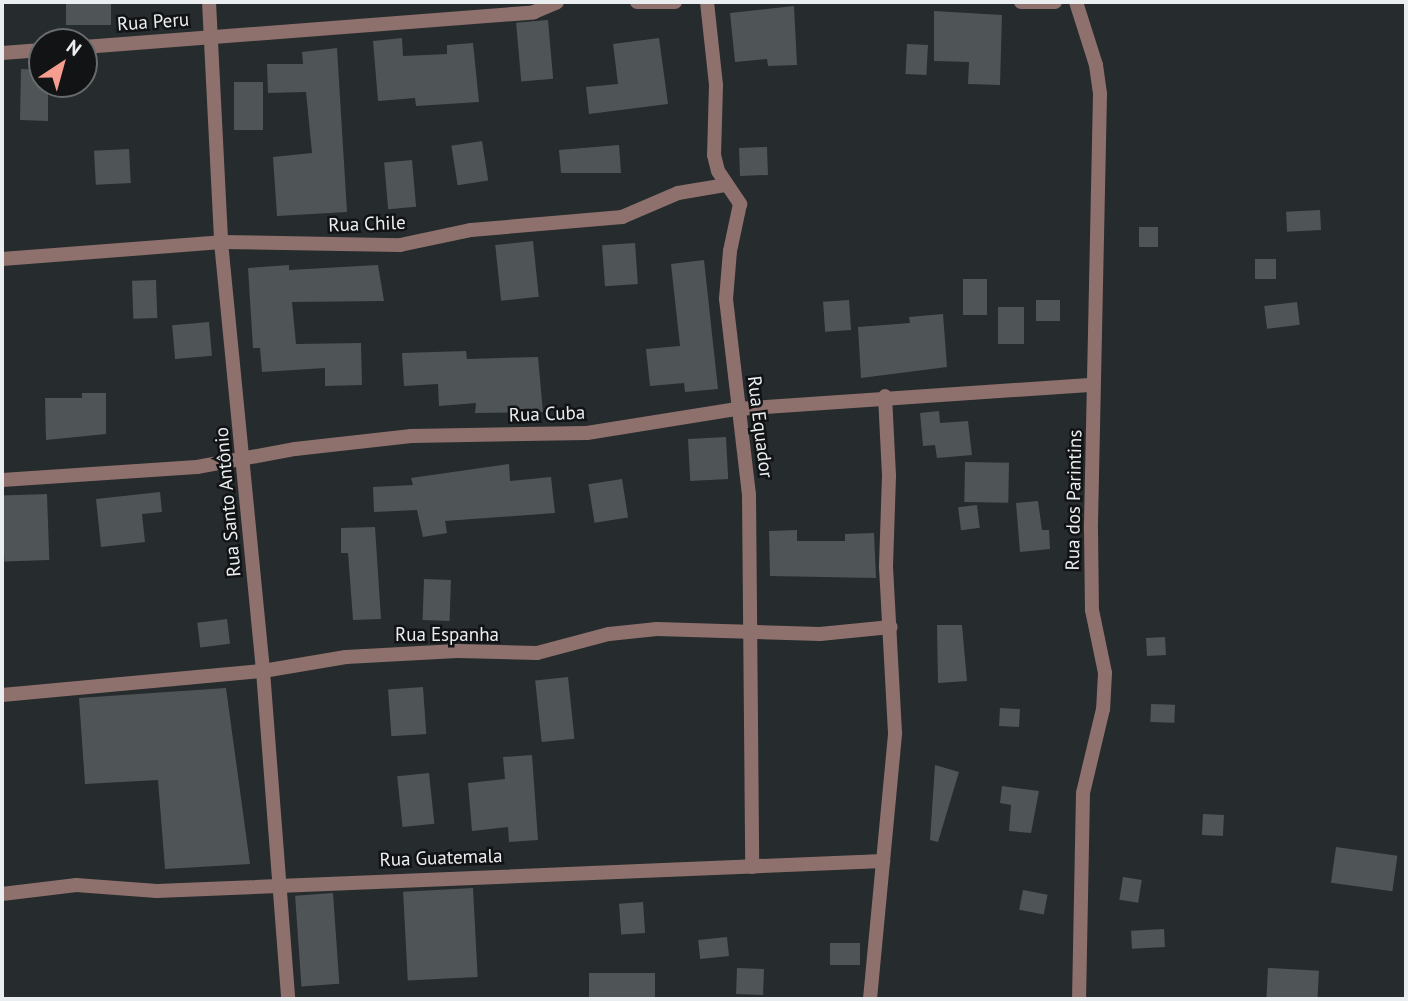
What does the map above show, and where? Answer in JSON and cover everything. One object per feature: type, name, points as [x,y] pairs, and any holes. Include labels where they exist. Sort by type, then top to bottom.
[{"type":"street","name":"Rua Santo Antônio","points":[[209,2],[221,242],[263,671],[288,999]]},
{"type":"street","name":"Rua Peru","points":[[98,46],[534,12],[557,2]]},
{"type":"street","points":[[637,2],[675,2]]},
{"type":"street","name":"Rua Equador","points":[[707,2],[716,85],[712,138],[726,185],[740,204],[726,299],[748,484],[752,634],[752,867]]},
{"type":"street","points":[[1021,2],[1055,2]]},
{"type":"street","name":"Rua dos Parintins","points":[[1076,2],[1096,65],[1100,94],[1098,357],[1093,385],[1092,610],[1105,673],[1103,709],[1083,793],[1079,999]]},
{"type":"street","points":[[2,53],[28,51]]},
{"type":"street","name":"Rua Chile","points":[[2,259],[221,242],[400,245],[471,230],[622,217],[678,193],[726,185]]},
{"type":"street","name":"Rua Cuba","points":[[2,480],[197,467],[411,436],[587,433],[737,409],[885,396],[1093,385]]},
{"type":"street","points":[[870,999],[895,733],[885,396]]},
{"type":"street","name":"Rua Espanha","points":[[2,695],[263,671],[346,657],[457,651],[537,653],[609,634],[657,629],[752,634],[891,627]]},
{"type":"street","name":"Rua Guatemala","points":[[2,894],[76,885],[156,891],[883,861]]},
{"type":"building","points":[[66,2],[111,2],[111,25],[66,25]]},
{"type":"building","points":[[794,6],[797,65],[768,66],[767,59],[735,62],[730,13]]},
{"type":"building","points":[[934,11],[1002,15],[1000,85],[968,84],[969,62],[934,61]]},
{"type":"building","points":[[548,20],[553,79],[521,82],[516,23]]},
{"type":"building","points":[[402,38],[403,56],[447,54],[447,45],[473,43],[479,102],[416,106],[415,98],[378,101],[373,41]]},
{"type":"building","points":[[659,38],[668,104],[589,114],[586,87],[618,84],[613,44]]},
{"type":"building","points":[[907,44],[928,45],[926,75],[905,74]]},
{"type":"building","points":[[337,48],[347,212],[277,216],[273,157],[312,153],[306,92],[268,93],[267,64],[303,64],[302,52]]},
{"type":"building","points":[[21,69],[28,69],[28,98],[48,98],[48,121],[20,120]]},
{"type":"building","points":[[234,82],[263,82],[263,130],[234,130]]},
{"type":"building","points":[[482,141],[488,181],[458,185],[451,146]]},
{"type":"building","points":[[619,145],[621,173],[561,173],[559,150]]},
{"type":"building","points":[[767,147],[768,175],[740,176],[739,148]]},
{"type":"building","points":[[129,149],[131,183],[96,185],[94,151]]},
{"type":"building","points":[[412,160],[416,207],[388,209],[384,162]]},
{"type":"building","points":[[1320,210],[1321,230],[1287,232],[1286,212]]},
{"type":"building","points":[[1139,227],[1158,227],[1158,247],[1139,247]]},
{"type":"building","points":[[533,241],[539,297],[501,301],[495,245]]},
{"type":"building","points":[[635,243],[638,284],[605,286],[602,245]]},
{"type":"building","points":[[1255,259],[1276,259],[1276,279],[1255,279]]},
{"type":"building","points":[[704,260],[718,389],[685,392],[684,383],[650,386],[646,349],[680,346],[671,264]]},
{"type":"building","points":[[289,265],[289,270],[378,265],[384,301],[292,302],[296,344],[361,343],[362,385],[325,386],[325,368],[262,372],[260,348],[253,348],[248,268]]},
{"type":"building","points":[[963,279],[987,279],[987,315],[963,315]]},
{"type":"building","points":[[156,280],[157,318],[133,319],[132,281]]},
{"type":"building","points":[[849,300],[851,330],[825,332],[823,302]]},
{"type":"building","points":[[1036,300],[1060,300],[1060,321],[1036,321]]},
{"type":"building","points":[[1297,302],[1300,325],[1267,329],[1264,306]]},
{"type":"building","points":[[998,307],[1024,307],[1024,344],[998,344]]},
{"type":"building","points":[[943,314],[947,367],[861,378],[858,327],[910,323],[909,317]]},
{"type":"building","points":[[209,322],[212,356],[175,359],[172,325]]},
{"type":"building","points":[[466,351],[467,359],[538,357],[543,412],[475,413],[476,403],[439,406],[438,384],[404,386],[402,353]]},
{"type":"building","points":[[82,393],[106,393],[106,434],[46,440],[45,398],[82,398]]},
{"type":"building","points":[[939,411],[940,423],[968,421],[972,455],[937,458],[935,445],[923,446],[920,413]]},
{"type":"building","points":[[726,437],[728,479],[690,481],[688,439]]},
{"type":"building","points":[[965,462],[1009,463],[1008,503],[964,502]]},
{"type":"building","points":[[509,464],[510,481],[551,477],[555,513],[445,521],[447,533],[423,537],[417,510],[374,512],[373,487],[413,485],[411,478]]},
{"type":"building","points":[[622,479],[628,518],[595,523],[588,484]]},
{"type":"building","points":[[160,492],[162,512],[142,514],[145,542],[101,547],[96,499]]},
{"type":"building","points":[[47,494],[49,560],[4,562],[2,496]]},
{"type":"building","points":[[1038,501],[1042,530],[1049,530],[1050,549],[1020,552],[1016,503]]},
{"type":"building","points":[[977,505],[980,528],[961,530],[958,507]]},
{"type":"building","points":[[375,527],[381,619],[353,620],[348,553],[341,553],[341,528]]},
{"type":"building","points":[[797,530],[797,541],[845,541],[845,534],[874,533],[876,578],[770,576],[769,531]]},
{"type":"building","points":[[424,579],[451,580],[450,621],[423,620]]},
{"type":"building","points":[[227,619],[230,644],[200,647],[197,623]]},
{"type":"building","points":[[937,625],[962,625],[967,681],[938,683]]},
{"type":"building","points":[[1165,637],[1166,655],[1147,656],[1146,638]]},
{"type":"building","points":[[568,677],[574,739],[542,742],[535,680]]},
{"type":"building","points":[[423,687],[426,734],[391,736],[388,689]]},
{"type":"building","points":[[226,688],[250,864],[165,869],[158,780],[85,784],[79,698]]},
{"type":"building","points":[[1151,704],[1175,705],[1174,723],[1150,722]]},
{"type":"building","points":[[1000,708],[1020,709],[1019,727],[999,726]]},
{"type":"building","points":[[532,755],[538,840],[509,842],[508,827],[472,831],[468,783],[505,779],[503,757]]},
{"type":"building","points":[[935,765],[959,772],[938,842],[930,840]]},
{"type":"building","points":[[429,773],[434,824],[403,827],[397,776]]},
{"type":"building","points":[[1002,786],[1039,791],[1031,833],[1009,831],[1011,805],[1000,803]]},
{"type":"building","points":[[1203,814],[1224,815],[1223,836],[1202,835]]},
{"type":"building","points":[[1336,847],[1397,856],[1392,891],[1331,883]]},
{"type":"building","points":[[1123,877],[1142,880],[1138,903],[1119,900]]},
{"type":"building","points":[[473,888],[478,977],[408,981],[403,892]]},
{"type":"building","points":[[1023,890],[1048,895],[1044,914],[1019,910]]},
{"type":"building","points":[[333,893],[339,984],[301,986],[295,896]]},
{"type":"building","points":[[643,902],[645,933],[621,935],[619,904]]},
{"type":"building","points":[[1164,929],[1165,947],[1132,949],[1131,931]]},
{"type":"building","points":[[727,937],[729,956],[700,959],[698,940]]},
{"type":"building","points":[[830,943],[860,943],[860,965],[830,965]]},
{"type":"building","points":[[737,968],[764,969],[763,995],[736,994]]},
{"type":"building","points":[[1268,968],[1319,971],[1317,999],[1266,999]]},
{"type":"building","points":[[589,973],[655,973],[655,999],[589,999]]}]
